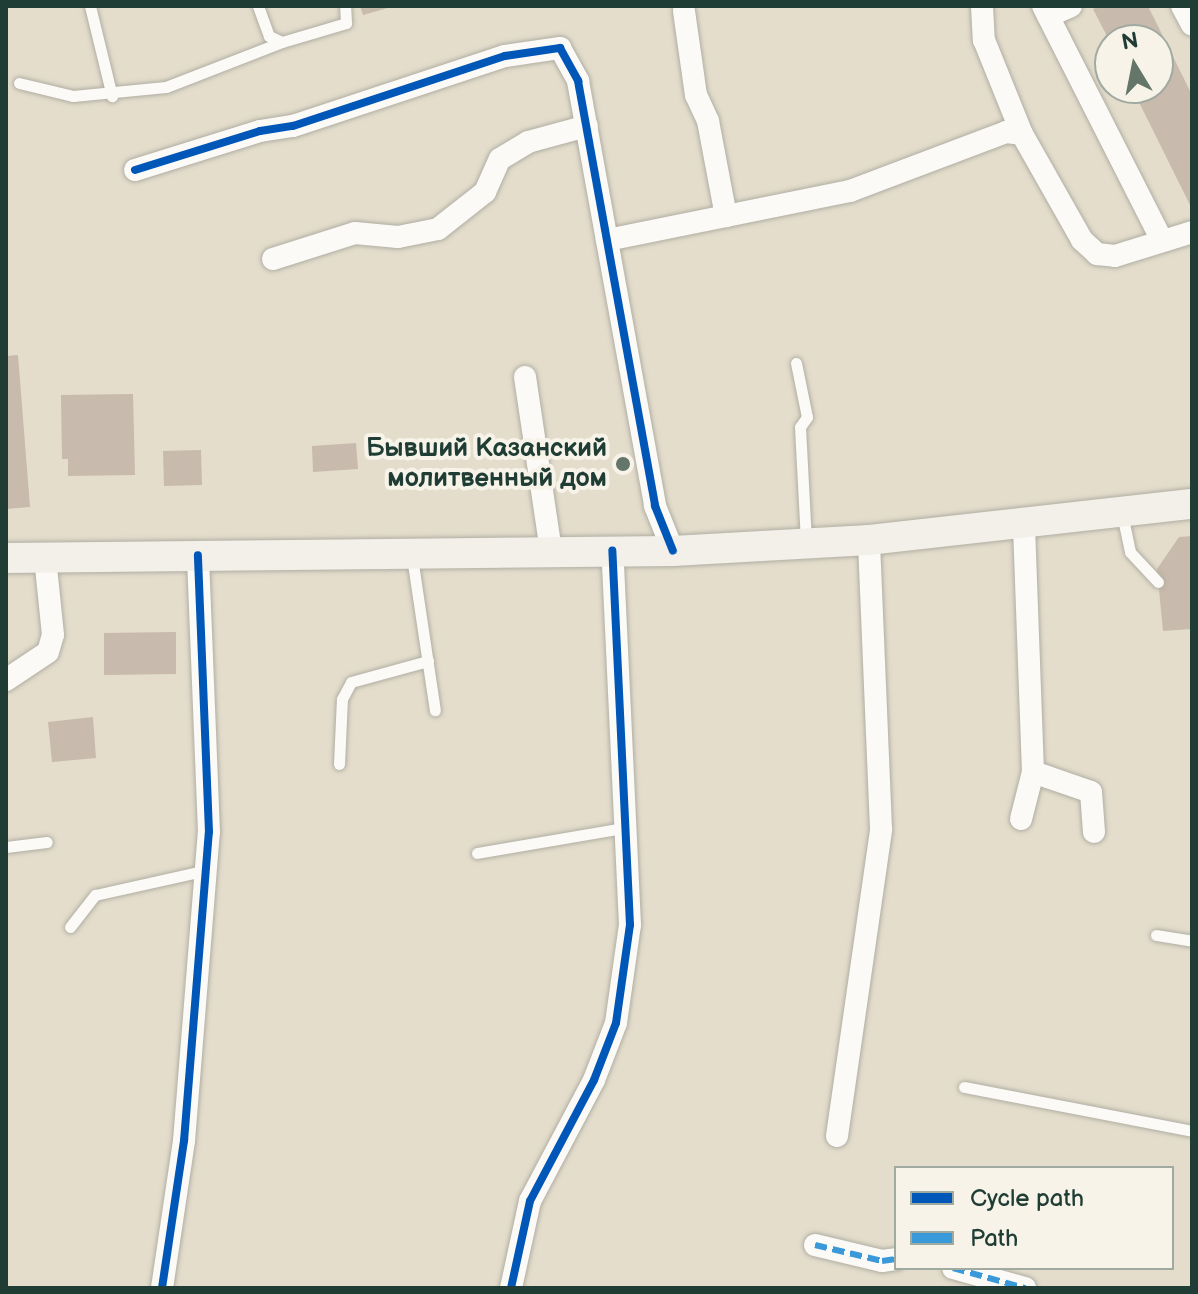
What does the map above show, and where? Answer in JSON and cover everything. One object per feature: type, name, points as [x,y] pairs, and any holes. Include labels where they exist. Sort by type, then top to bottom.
[{"type":"main road","points":[[6,558],[673,551],[869,540],[1024,526],[1192,504]]},
{"type":"street","points":[[982,6],[984,40],[1022,134],[1082,240],[1097,254],[1115,256],[1192,232]]},
{"type":"street","points":[[1071,6],[1045,11],[1162,241]]},
{"type":"street","points":[[1182,6],[1192,25]]},
{"type":"street","points":[[684,11],[696,95],[708,121],[726,216]]},
{"type":"street","points":[[135,170],[260,131],[293,126],[505,56],[560,48],[578,81],[655,506],[673,551]]},
{"type":"street","points":[[273,259],[355,233],[398,237],[438,229],[485,192],[500,159],[528,142],[587,126]]},
{"type":"street","points":[[607,240],[850,191],[1006,132],[1022,134]]},
{"type":"street","points":[[525,377],[551,551]]},
{"type":"street","points":[[1021,819],[1033,772],[1024,526]]},
{"type":"street","points":[[837,1136],[881,829],[869,540]]},
{"type":"street","points":[[511,1288],[530,1201],[594,1080],[616,1023],[630,925],[612,550]]},
{"type":"street","points":[[162,1288],[184,1141],[203,871],[209,832],[198,555]]},
{"type":"street","points":[[6,680],[48,652],[53,635],[45,557]]},
{"type":"street","points":[[1033,772],[1091,792],[1094,832]]},
{"type":"street","points":[[815,1245],[882,1261],[894,1259]]},
{"type":"street","points":[[960,1270],[1025,1288]]},
{"type":"lane","points":[[90,6],[112,96]]},
{"type":"lane","points":[[258,6],[269,36],[282,42]]},
{"type":"lane","points":[[19,83],[73,96],[112,96],[166,87],[282,42],[346,23],[345,6]]},
{"type":"lane","points":[[796,363],[807,417],[800,427],[806,543]]},
{"type":"lane","points":[[1122,513],[1130,552],[1158,582]]},
{"type":"lane","points":[[411,553],[435,710]]},
{"type":"lane","points":[[339,764],[342,699],[351,682],[428,661]]},
{"type":"lane","points":[[477,853],[623,828]]},
{"type":"lane","points":[[6,847],[47,842]]},
{"type":"lane","points":[[70,927],[104,891],[203,871]]},
{"type":"lane","points":[[1156,935],[1192,941]]},
{"type":"lane","points":[[964,1087],[1192,1131]]},
{"type":"building","points":[[360,6],[391,6],[391,7],[363,15]]},
{"type":"building","points":[[1100,6],[1148,6],[1157,24],[1101,24],[1093,9]]},
{"type":"building","points":[[1174,59],[1192,95],[1192,209],[1140,104],[1174,104]]},
{"type":"building","points":[[18,355],[30,507],[6,509],[6,356]]},
{"type":"building","points":[[133,394],[135,475],[68,476],[68,459],[62,459],[61,395]]},
{"type":"building","points":[[356,443],[358,469],[313,472],[312,446]]},
{"type":"building","points":[[201,450],[202,485],[164,486],[163,451]]},
{"type":"building","points":[[1192,536],[1192,629],[1163,631],[1157,569],[1179,537]]},
{"type":"building","points":[[176,632],[176,674],[104,675],[104,633]]},
{"type":"building","points":[[93,717],[96,758],[52,762],[48,722]]},
{"type":"marked path","points":[[815,1245],[882,1261],[894,1259]]},
{"type":"marked path","points":[[960,1270],[1025,1288]]},
{"type":"cycle path","points":[[135,170],[260,131],[293,126],[505,56],[560,48],[578,81],[655,506],[673,551]]},
{"type":"cycle path","points":[[511,1288],[530,1201],[594,1080],[616,1023],[630,925],[612,550]]},
{"type":"cycle path","points":[[162,1288],[184,1141],[209,832],[198,555]]},
{"type":"place","name":"Бывший Казанский молитвенный дом","points":[[623,464]]}]
